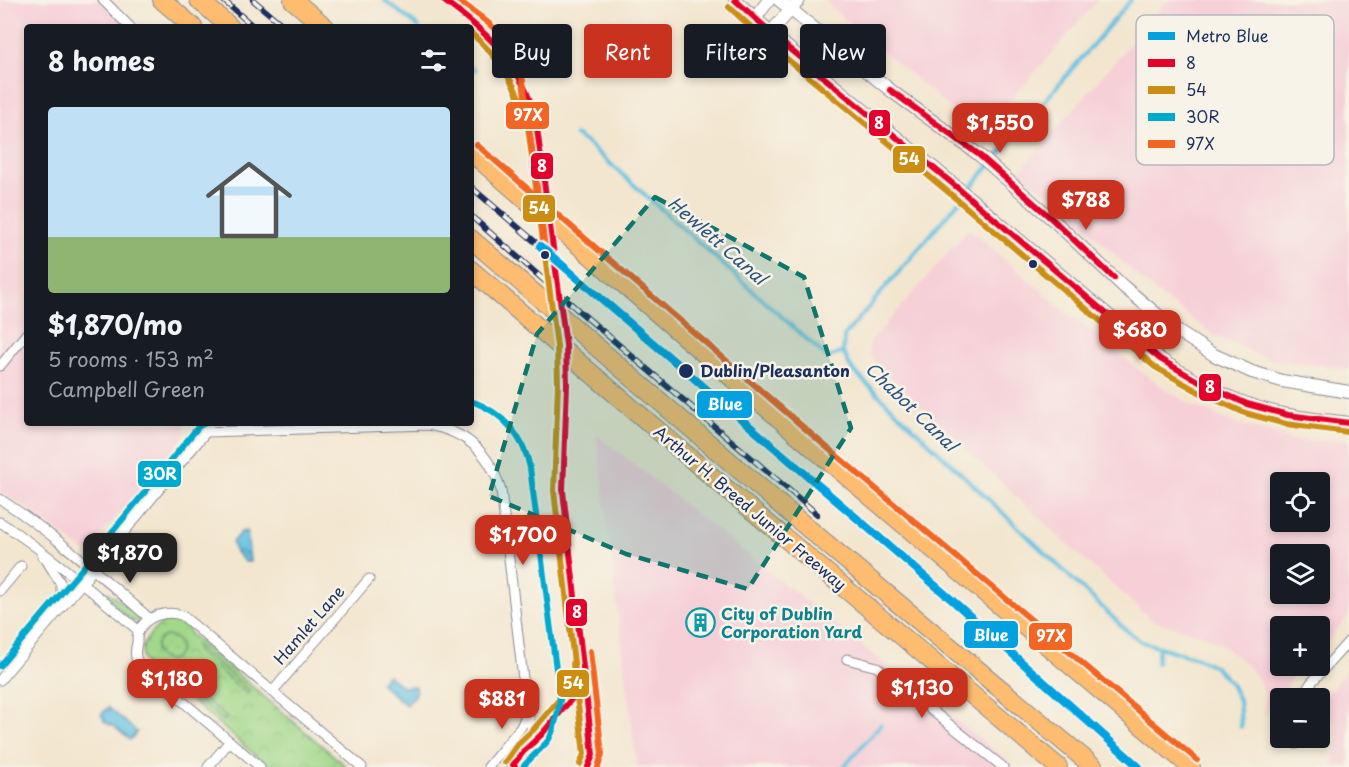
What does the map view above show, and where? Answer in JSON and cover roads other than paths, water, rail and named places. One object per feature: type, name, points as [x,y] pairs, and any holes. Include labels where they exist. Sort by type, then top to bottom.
[{"type":"highway","points":[[162,0],[190,24]]},
{"type":"highway","points":[[199,0],[227,24]]},
{"type":"highway","points":[[293,0],[321,24]]},
{"type":"highway","points":[[474,155],[811,446],[1191,767]]},
{"type":"highway","points":[[474,242],[782,506],[1094,767]]},
{"type":"highway","name":"Arthur H. Breed Junior Freeway","points":[[474,273],[815,564],[1058,767]]},
{"type":"street","points":[[103,0],[127,24]]},
{"type":"street","points":[[735,0],[762,24]]},
{"type":"street","points":[[755,18],[769,0]]},
{"type":"street","points":[[779,0],[795,5],[894,93],[978,154],[1124,287],[1177,331],[1214,355],[1252,372],[1282,381],[1349,392]]},
{"type":"street","points":[[778,24],[795,5]]},
{"type":"street","points":[[788,46],[1160,359],[1190,379],[1251,405],[1279,413],[1349,423]]},
{"type":"street","points":[[0,366],[24,337]]},
{"type":"street","points":[[0,680],[206,432],[396,426]]},
{"type":"street","points":[[434,426],[445,428],[471,442],[486,458],[496,474],[501,490],[527,713],[532,726],[524,751],[512,767]]},
{"type":"street","points":[[0,499],[62,543],[149,618]]},
{"type":"street","points":[[0,522],[26,539],[139,631]]},
{"type":"street","points":[[0,522],[45,558],[61,584],[61,608]]},
{"type":"street","points":[[0,591],[21,566]]},
{"type":"street","name":"Hamlet Lane","points":[[272,692],[369,579]]},
{"type":"street","points":[[260,767],[136,660],[135,649],[139,631],[149,618],[167,613],[177,613],[183,616],[362,767]]},
{"type":"street","points":[[1308,688],[1349,641]]},
{"type":"street","points":[[847,659],[877,667],[1003,767]]},
{"type":"street","points":[[488,767],[521,727],[527,713]]},
{"type":"street","points":[[208,767],[230,741]]},
{"type":"water","points":[[247,531],[250,562],[245,562],[235,551],[232,542],[241,532]]},
{"type":"water","points":[[388,675],[403,687],[415,686],[416,694],[406,705],[380,683]]},
{"type":"water","points":[[108,707],[137,732],[130,740],[103,720],[101,715]]},
{"type":"waterway","name":"Hewlett Canal","points":[[384,0],[415,24]]},
{"type":"waterway","name":"Chabot Canal","points":[[1131,0],[844,336],[843,352],[851,368],[865,382],[1126,630],[1142,642],[1197,658],[1214,666],[1230,682],[1239,700],[1241,727]]},
{"type":"waterway","name":"Hewlett Canal","points":[[575,135],[587,143],[828,358],[843,352]]},
{"type":"waterway","points":[[1157,663],[1159,647]]},
{"type":"waterway","points":[[844,767],[881,724]]},
{"type":"railway","points":[[223,0],[251,24]]},
{"type":"railway","points":[[253,0],[281,24]]},
{"type":"railway","points":[[474,190],[540,246]]},
{"type":"railway","points":[[474,219],[817,514]]},
{"type":"metro line","name":"Blue","points":[[540,246],[952,600],[1139,767]]},
{"type":"place","name":"Dublin/Pleasanton","points":[[686,371]]},
{"type":"place","name":"City of Dublin Corporation Yard","points":[[700,623]]}]
